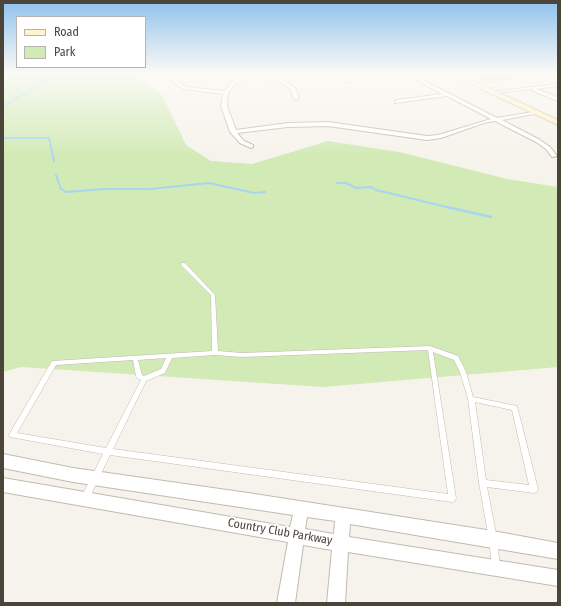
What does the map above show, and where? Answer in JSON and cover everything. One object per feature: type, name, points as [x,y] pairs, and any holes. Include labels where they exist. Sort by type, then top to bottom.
[{"type":"main road","points":[[513,101],[558,123]]},
{"type":"street","points":[[225,101],[224,106],[233,132],[239,140],[251,146]]},
{"type":"street","points":[[397,102],[402,101]]},
{"type":"street","points":[[459,101],[538,142],[548,148],[554,156]]},
{"type":"street","points":[[233,132],[288,125],[328,124],[427,138],[439,137],[471,125],[494,119],[536,112]]},
{"type":"street","points":[[3,461],[94,478],[343,515],[558,551]]},
{"type":"street","name":"Country Club Parkway","points":[[3,485],[298,536],[558,578]]},
{"type":"street","points":[[286,603],[298,536],[301,509]]},
{"type":"street","points":[[336,603],[343,515]]},
{"type":"lane","points":[[183,264],[213,295],[215,353]]},
{"type":"lane","points":[[430,348],[452,498],[108,452],[12,435],[54,363],[215,353],[242,355],[430,348],[456,358],[463,372],[471,399],[493,539],[496,568]]},
{"type":"lane","points":[[85,499],[144,379],[163,371],[170,356]]},
{"type":"lane","points":[[135,358],[139,376],[144,379]]},
{"type":"lane","points":[[471,399],[515,408],[534,489],[483,483]]},
{"type":"green space","points":[[3,101],[165,101],[186,145],[211,161],[252,164],[328,141],[399,152],[507,179],[558,187],[558,367],[323,387],[21,367],[3,372]]},
{"type":"waterway","points":[[3,107],[12,101]]},
{"type":"waterway","points":[[3,138],[49,138],[54,161]]},
{"type":"waterway","points":[[56,175],[61,189],[66,192],[104,189],[150,189],[209,183],[254,193],[265,192]]},
{"type":"waterway","points":[[337,183],[346,183],[356,188],[371,187],[376,190],[451,208]]},
{"type":"waterway","points":[[447,207],[491,217]]}]
